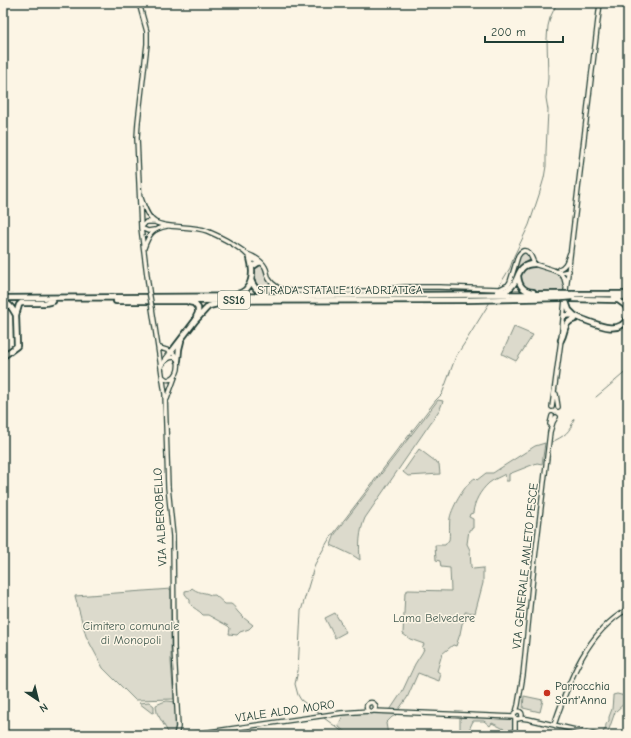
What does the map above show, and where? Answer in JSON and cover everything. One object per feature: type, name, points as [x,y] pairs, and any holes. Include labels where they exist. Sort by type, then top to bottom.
[{"type":"highway","points":[[224,297],[245,292],[249,287],[252,267],[248,256]]},
{"type":"highway","points":[[252,267],[261,264]]},
{"type":"highway","points":[[432,295],[505,292],[514,284],[522,268],[526,265],[534,264]]},
{"type":"highway","points":[[518,275],[520,285],[524,290],[562,296],[569,310],[575,317],[606,327],[615,328],[622,326],[628,318]]},
{"type":"highway","points":[[251,280],[257,291],[262,294],[276,296]]},
{"type":"highway","name":"STRADA STATALE 16 ADRIATICA","points":[[572,296],[588,294],[628,294]]},
{"type":"highway","name":"STRADA STATALE 16 ADRIATICA","points":[[3,301],[432,295],[628,297]]},
{"type":"highway","name":"STRADA STATALE 16 ADRIATICA","points":[[3,301],[465,300],[545,298],[562,296]]},
{"type":"highway","points":[[572,296],[615,299],[625,304],[628,310]]},
{"type":"highway","points":[[184,300],[194,303],[197,306],[198,313],[195,321]]},
{"type":"highway","points":[[166,359],[195,321],[209,306],[234,300]]},
{"type":"highway","points":[[3,301],[13,309],[16,315]]},
{"type":"highway","points":[[5,355],[17,346],[16,315],[19,305],[21,303],[46,303],[53,301]]},
{"type":"highway","points":[[564,316],[571,319],[575,317]]},
{"type":"highway","points":[[561,340],[567,323],[575,317]]},
{"type":"highway","points":[[178,359],[182,339]]},
{"type":"main road","name":"VIA ALBEROBELLO","points":[[138,3],[147,32],[137,138],[139,194],[141,228],[149,290],[165,394],[168,487],[173,536],[174,647],[179,735]]},
{"type":"main road","points":[[552,407],[564,316],[562,296],[567,290],[600,3]]},
{"type":"main road","points":[[139,194],[145,209],[155,222]]},
{"type":"main road","points":[[170,225],[148,231],[141,228],[146,222],[155,222],[206,230],[261,264],[266,268],[270,280],[277,287],[283,290],[371,291],[405,287],[500,289],[508,285],[510,282],[518,256],[524,251],[530,254],[534,264],[553,270],[569,271]]},
{"type":"main road","points":[[144,249],[148,236],[154,230]]},
{"type":"main road","points":[[559,271],[566,265],[572,249]]},
{"type":"main road","points":[[559,271],[564,278],[567,290]]},
{"type":"main road","points":[[158,347],[172,352],[178,359],[179,368],[165,402]]},
{"type":"main road","points":[[161,367],[166,359],[172,357],[178,359]]},
{"type":"main road","points":[[162,376],[169,380],[176,375]]},
{"type":"main road","points":[[555,388],[558,407]]},
{"type":"main road","name":"VIA GENERALE AMLETO PESCE","points":[[515,712],[523,675],[550,422],[554,416]]},
{"type":"main road","points":[[554,725],[574,674],[591,642],[607,624],[616,616],[628,609]]},
{"type":"main road","points":[[387,711],[374,703],[369,703],[367,706],[369,711],[506,716],[528,719],[597,735]]},
{"type":"main road","name":"VIA GENERALE AMLETO PESCE","points":[[518,703],[521,713]]},
{"type":"main road","points":[[374,710],[376,708],[375,705]]},
{"type":"main road","name":"VIALE ALDO MORO","points":[[179,735],[356,711],[367,706]]},
{"type":"main road","name":"VIALE ALDO MORO","points":[[356,711],[369,711]]},
{"type":"main road","points":[[506,716],[518,711],[528,719]]},
{"type":"main road","points":[[515,712],[514,715],[517,718],[515,735]]},
{"type":"main road","points":[[517,718],[522,716],[521,713]]},
{"type":"green space","points":[[523,253],[530,257],[530,260],[519,268],[514,283],[505,291],[391,293],[396,290],[406,289],[451,288],[494,291],[503,290],[513,283],[520,256]]},
{"type":"green space","points":[[259,265],[263,267],[267,280],[274,287],[280,290],[286,292],[332,294],[261,292],[253,279],[254,268]]},
{"type":"green space","points":[[527,267],[541,268],[552,271],[561,276],[564,280],[564,291],[533,292],[522,286],[520,275]]},
{"type":"green space","points":[[514,327],[533,335],[516,361],[502,354]]},
{"type":"green space","points":[[438,400],[443,401],[440,409],[365,518],[360,539],[360,560],[331,545],[335,534]]},
{"type":"green space","name":"Lama Belvedere","points":[[545,443],[542,464],[537,463],[509,474],[509,481],[506,481],[505,474],[491,482],[480,493],[473,513],[470,514],[469,517],[473,519],[473,528],[469,530],[467,544],[470,550],[471,567],[473,569],[483,568],[483,583],[475,613],[465,612],[465,618],[456,646],[453,645],[442,654],[437,671],[441,674],[439,681],[418,673],[407,698],[396,715],[386,723],[388,735],[350,735],[338,725],[343,715],[388,713],[402,692],[424,649],[422,648],[424,644],[410,639],[403,634],[405,592],[408,590],[451,591],[450,568],[441,567],[440,561],[436,560],[435,545],[445,545],[449,540],[451,513],[464,490],[475,478],[477,480],[486,473],[493,473],[535,446]]},
{"type":"green space","points":[[419,449],[439,464],[440,474],[408,476],[403,472]]},
{"type":"green space","points":[[192,588],[198,592],[215,595],[225,604],[231,604],[241,616],[253,625],[249,629],[240,632],[237,635],[229,634],[230,628],[228,626],[208,615],[203,615],[190,604],[190,600],[185,594],[185,591]]},
{"type":"green space","name":"Cimitero comunale di Monopoli","points":[[171,589],[171,662],[174,699],[135,700],[103,668],[86,636],[75,596]]},
{"type":"green space","points":[[335,613],[346,632],[335,638],[325,618]]},
{"type":"green space","points":[[617,694],[625,696],[628,700],[615,712],[607,735],[602,735],[606,729],[606,724],[609,721],[613,695]]},
{"type":"green space","points":[[524,696],[543,700],[540,712],[523,708]]},
{"type":"green space","points":[[167,701],[176,702],[175,734],[169,734],[157,713],[156,705]]},
{"type":"green space","points":[[149,702],[154,706],[154,712],[152,713],[139,703]]},
{"type":"green space","points":[[460,718],[513,719],[512,735],[506,735],[506,730],[492,723],[490,726],[484,721],[473,721],[468,732],[460,729]]},
{"type":"waterway","points":[[3,9],[14,3]]},
{"type":"waterway","points":[[499,286],[510,268],[529,225],[544,178],[546,166],[548,110],[546,98],[548,78],[547,39],[550,18],[557,3]]},
{"type":"waterway","points":[[320,714],[301,700],[295,684],[298,671],[301,611],[315,564],[328,541],[442,394],[456,356],[490,302]]},
{"type":"waterway","points":[[596,397],[628,370]]},
{"type":"waterway","points":[[552,442],[566,434],[571,428],[574,419]]},
{"type":"waterway","points":[[324,718],[347,735]]},
{"type":"place","name":"Parrocchia Sant'Anna","points":[[547,693]]}]
